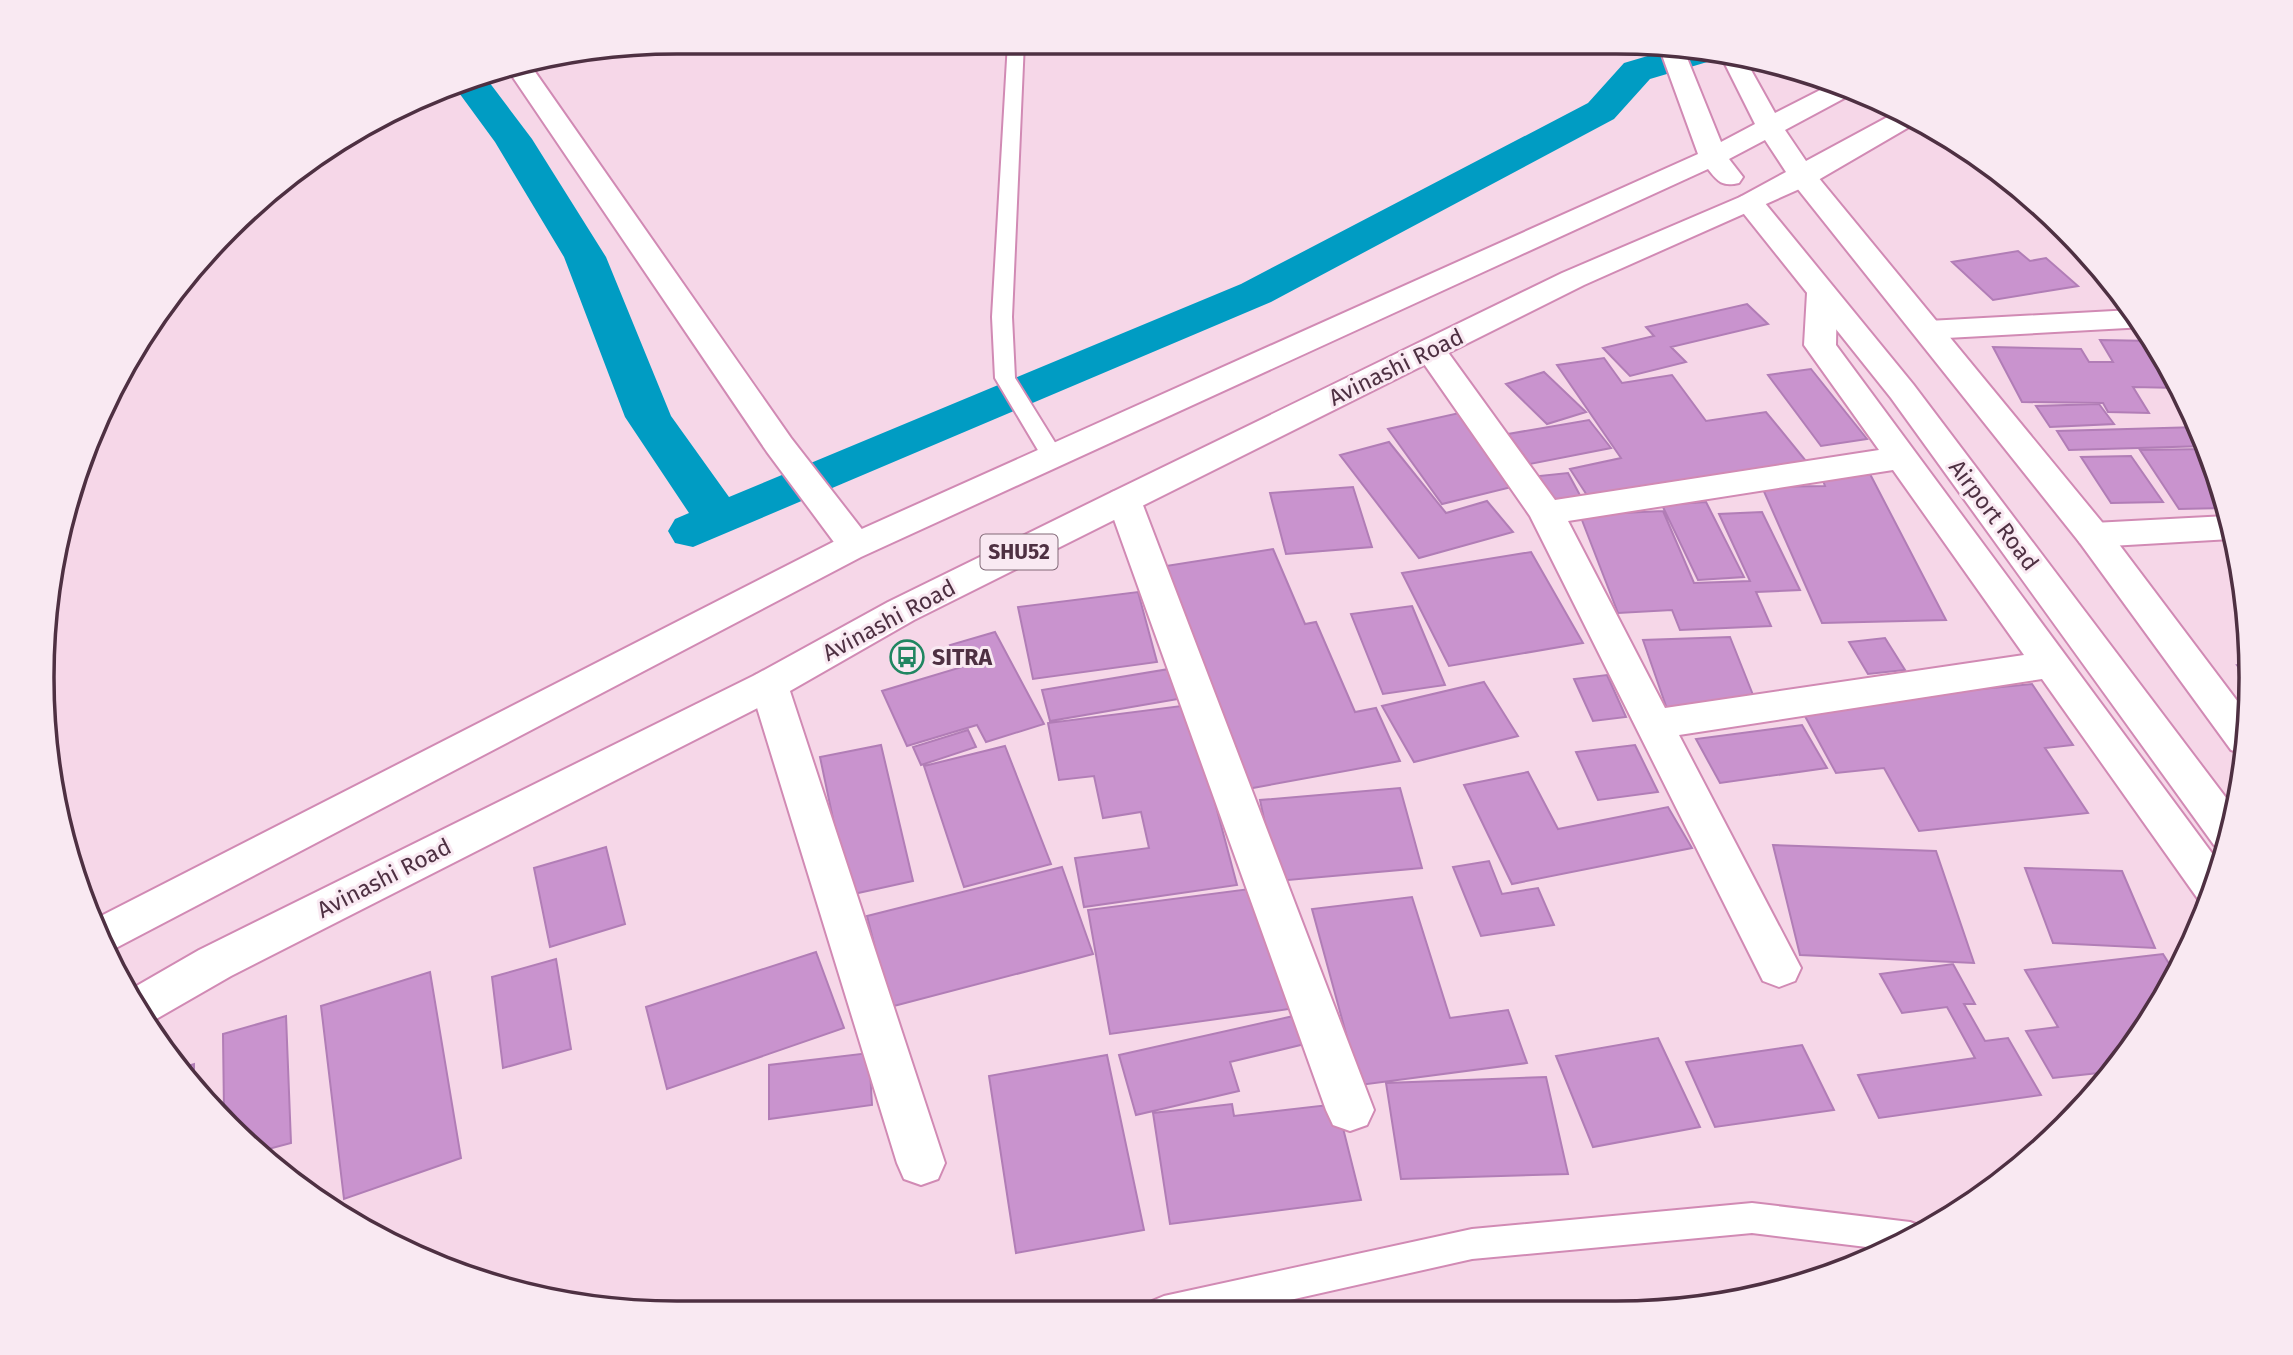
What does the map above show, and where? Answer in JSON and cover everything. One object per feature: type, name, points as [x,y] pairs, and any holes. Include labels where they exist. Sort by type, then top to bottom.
[{"type":"street","name":"Airport Road","points":[[1672,58],[1713,158],[1910,402],[2222,823]]},
{"type":"street","points":[[1736,66],[1769,126],[1804,177],[2093,535],[2236,728]]},
{"type":"street","points":[[523,73],[779,445],[855,545]]},
{"type":"street","points":[[109,932],[855,545],[1713,158],[1833,94]]},
{"type":"street","name":"Avinashi Road","points":[[147,1003],[215,962],[769,685],[901,611],[1573,279],[1804,177],[1898,123]]},
{"type":"street","points":[[1822,293],[1820,345],[2206,877]]},
{"type":"street","points":[[1928,330],[2126,320]]},
{"type":"street","points":[[1432,351],[1546,513],[1779,968]]},
{"type":"street","points":[[1546,513],[1900,458]]},
{"type":"street","points":[[1124,500],[1350,1111]]},
{"type":"street","points":[[2093,535],[2221,528]]},
{"type":"street","points":[[1653,724],[2053,664]]},
{"type":"street","points":[[769,685],[921,1163]]},
{"type":"lane","points":[[1015,54],[1002,317],[1006,378],[1053,457]]},
{"type":"lane","points":[[1214,1301],[1472,1244],[1752,1218],[1893,1235]]},
{"type":"building","points":[[2018,251],[2030,261],[2046,258],[2078,286],[1993,300],[1952,262]]},
{"type":"building","points":[[1747,304],[1768,324],[1671,347],[1686,362],[1630,376],[1603,348],[1654,336],[1646,327]]},
{"type":"building","points":[[2100,340],[2140,341],[2166,388],[2133,387],[2149,413],[2108,412],[2103,403],[2022,402],[1993,347],[2081,349],[2089,362],[2113,362]]},
{"type":"building","points":[[1604,358],[1622,383],[1672,375],[1706,421],[1766,412],[1806,461],[1590,500],[1570,469],[1621,458],[1557,365]]},
{"type":"building","points":[[1811,369],[1867,439],[1821,446],[1768,375]]},
{"type":"building","points":[[1544,372],[1586,412],[1547,424],[1506,384]]},
{"type":"building","points":[[2099,404],[2114,424],[2050,427],[2036,406]]},
{"type":"building","points":[[1459,413],[1516,486],[1442,504],[1388,429]]},
{"type":"building","points":[[1589,420],[1611,448],[1530,464],[1508,434]]},
{"type":"building","points":[[2186,427],[2194,446],[2069,450],[2057,431]]},
{"type":"building","points":[[1389,442],[1446,513],[1487,501],[1513,532],[1419,558],[1340,455]]},
{"type":"building","points":[[2195,449],[2216,508],[2179,509],[2140,450]]},
{"type":"building","points":[[2131,456],[2163,502],[2111,503],[2081,457]]},
{"type":"building","points":[[1568,473],[1582,499],[1553,502],[1539,476]]},
{"type":"building","points":[[1870,474],[1946,620],[1822,623],[1762,487],[1825,486],[1821,475]]},
{"type":"building","points":[[1353,487],[1372,547],[1286,554],[1270,493]]},
{"type":"building","points":[[1706,502],[1744,577],[1698,580],[1662,505]]},
{"type":"building","points":[[1663,511],[1694,583],[1750,581],[1719,514],[1762,512],[1800,590],[1756,592],[1771,626],[1680,630],[1672,610],[1618,613],[1580,515]]},
{"type":"building","points":[[1273,549],[1305,624],[1316,622],[1355,712],[1376,708],[1400,761],[1247,789],[1166,566]]},
{"type":"building","points":[[1531,552],[1583,643],[1449,666],[1402,573]]},
{"type":"building","points":[[1138,592],[1157,662],[1033,679],[1018,607]]},
{"type":"building","points":[[1412,606],[1445,685],[1383,694],[1351,614]]},
{"type":"building","points":[[995,632],[1044,724],[986,742],[977,725],[907,746],[882,691],[962,667],[950,645]]},
{"type":"building","points":[[1730,637],[1757,705],[1667,709],[1643,640]]},
{"type":"building","points":[[1885,638],[1905,670],[1868,674],[1849,642]]},
{"type":"building","points":[[1169,669],[1178,699],[1050,721],[1042,690]]},
{"type":"building","points":[[1607,675],[1626,717],[1593,721],[1574,679]]},
{"type":"building","points":[[1484,682],[1518,736],[1414,762],[1382,706]]},
{"type":"building","points":[[2032,684],[2073,745],[2045,748],[2088,813],[1919,831],[1884,768],[1836,773],[1800,707]]},
{"type":"building","points":[[1189,705],[1237,885],[1084,907],[1075,858],[1149,848],[1141,812],[1103,818],[1094,776],[1059,780],[1048,723]]},
{"type":"building","points":[[1802,725],[1827,768],[1720,783],[1696,739]]},
{"type":"building","points":[[968,730],[976,747],[921,765],[913,747]]},
{"type":"building","points":[[881,745],[913,881],[849,895],[820,757]]},
{"type":"building","points":[[1635,745],[1658,792],[1598,800],[1576,752]]},
{"type":"building","points":[[1005,746],[1051,864],[964,887],[924,766]]},
{"type":"building","points":[[1528,772],[1558,829],[1668,807],[1692,848],[1512,884],[1464,785]]},
{"type":"building","points":[[1400,788],[1422,868],[1277,881],[1260,800]]},
{"type":"building","points":[[1773,845],[1936,851],[1974,963],[1800,955]]},
{"type":"building","points":[[606,847],[625,924],[550,947],[534,868]]},
{"type":"building","points":[[1489,861],[1502,894],[1538,888],[1554,925],[1481,936],[1453,867]]},
{"type":"building","points":[[1062,867],[1093,954],[890,1007],[867,916]]},
{"type":"building","points":[[2025,868],[2122,871],[2155,948],[2053,943]]},
{"type":"building","points":[[1257,888],[1289,1009],[1110,1034],[1088,910]]},
{"type":"building","points":[[1412,897],[1450,1018],[1508,1010],[1527,1063],[1360,1085],[1312,909]]},
{"type":"building","points":[[816,952],[844,1028],[667,1089],[646,1007]]},
{"type":"building","points":[[2163,954],[2169,963],[2134,1024],[2096,1073],[2053,1078],[2026,1031],[2058,1027],[2025,970]]},
{"type":"building","points":[[556,959],[571,1049],[503,1068],[492,977]]},
{"type":"building","points":[[1953,964],[1975,1004],[1964,1004],[1985,1041],[2008,1038],[2041,1095],[1879,1118],[1858,1075],[1975,1058],[1947,1007],[1902,1013],[1880,974]]},
{"type":"building","points":[[430,972],[461,1158],[344,1199],[321,1006]]},
{"type":"building","points":[[1298,1015],[1309,1043],[1230,1062],[1239,1091],[1136,1115],[1119,1055]]},
{"type":"building","points":[[286,1016],[291,1143],[270,1149],[224,1104],[223,1034]]},
{"type":"building","points":[[1658,1038],[1700,1127],[1593,1147],[1556,1056]]},
{"type":"building","points":[[1802,1045],[1834,1110],[1715,1127],[1686,1062]]},
{"type":"building","points":[[869,1053],[872,1105],[769,1119],[769,1065]]},
{"type":"building","points":[[1107,1055],[1144,1230],[1016,1253],[989,1076]]},
{"type":"building","points":[[1546,1077],[1568,1174],[1401,1179],[1386,1083]]},
{"type":"building","points":[[1232,1104],[1234,1116],[1337,1104],[1361,1200],[1170,1224],[1153,1113]]},
{"type":"waterway","points":[[693,531],[1256,293],[1601,111],[1637,71],[1680,58]]},
{"type":"waterway","points":[[475,88],[513,139],[585,257],[648,417],[719,520]]},
{"type":"place","name":"SITRA","points":[[907,657]]}]
